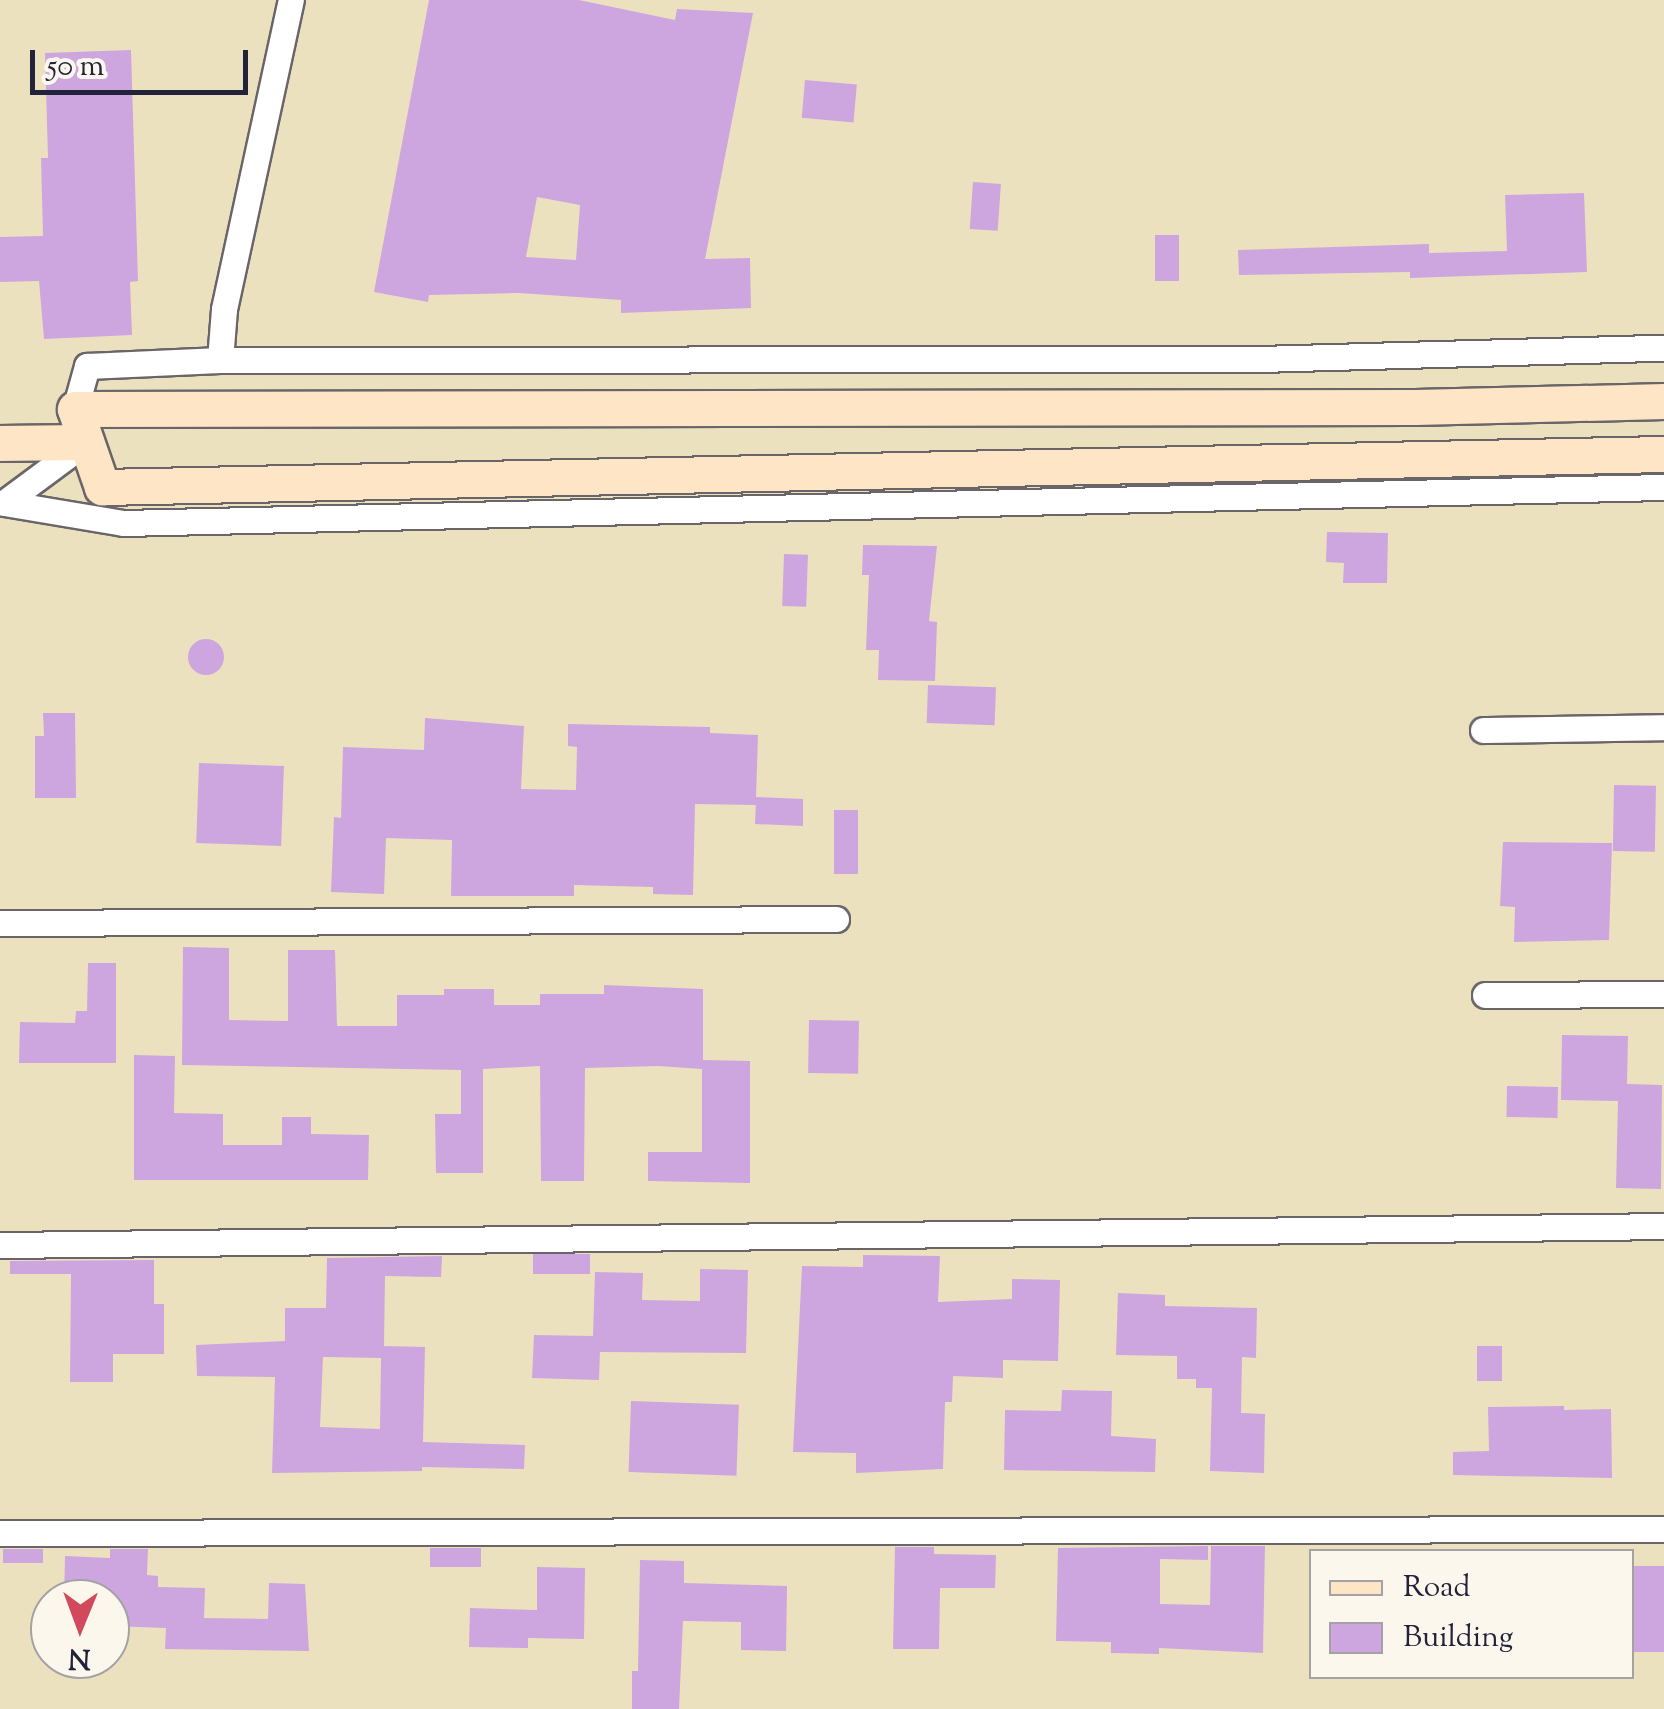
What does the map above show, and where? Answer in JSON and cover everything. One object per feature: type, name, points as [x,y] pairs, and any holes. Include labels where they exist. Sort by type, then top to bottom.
[{"type":"main road","points":[[0,443],[80,426],[1664,401]]},
{"type":"main road","points":[[80,426],[102,487],[1664,454]]},
{"type":"street","points":[[220,360],[224,310],[291,0]]},
{"type":"street","points":[[1664,348],[1260,359],[220,360],[87,366],[80,426],[4,502],[123,522],[1664,487]]},
{"type":"street","points":[[1484,730],[1664,727]]},
{"type":"street","points":[[0,923],[836,918]]},
{"type":"street","points":[[1485,995],[1664,994]]},
{"type":"street","points":[[0,1244],[1664,1226]]},
{"type":"street","points":[[0,1533],[1664,1529]]},
{"type":"building","points":[[429,0],[579,0],[675,20],[677,9],[753,13],[705,259],[750,258],[751,308],[621,313],[621,300],[519,293],[429,295],[428,302],[374,292]],"holes":[[[537,197],[580,205],[576,260],[526,257]]]},
{"type":"building","points":[[131,50],[138,281],[130,282],[132,335],[44,339],[39,281],[0,282],[0,237],[43,236],[41,158],[48,158],[45,53]]},
{"type":"building","points":[[805,80],[857,85],[853,122],[802,118]]},
{"type":"building","points":[[973,182],[1001,184],[998,231],[970,229]]},
{"type":"building","points":[[1584,193],[1587,272],[1410,278],[1410,272],[1239,275],[1238,250],[1429,244],[1429,253],[1507,251],[1505,195]]},
{"type":"building","points":[[1155,235],[1179,235],[1179,281],[1155,281]]},
{"type":"building","points":[[1327,532],[1388,533],[1387,583],[1343,583],[1344,563],[1326,562]]},
{"type":"building","points":[[863,545],[937,546],[929,621],[937,622],[935,681],[878,680],[879,650],[866,650],[869,575],[862,575]]},
{"type":"building","points":[[784,554],[808,555],[806,607],[782,606]]},
{"type":"building","points":[[206,639],[219,644],[224,657],[219,670],[206,675],[193,670],[188,657],[193,644]]},
{"type":"building","points":[[928,685],[996,687],[995,725],[927,723]]},
{"type":"building","points":[[43,713],[75,713],[76,798],[35,798],[35,736],[44,736]]},
{"type":"building","points":[[425,718],[524,726],[521,789],[576,790],[577,747],[568,746],[568,724],[710,727],[710,733],[758,735],[756,797],[803,799],[803,826],[755,824],[756,805],[695,804],[693,895],[653,894],[653,887],[574,885],[574,896],[451,896],[452,840],[386,838],[384,894],[331,892],[334,817],[341,818],[343,747],[424,750]]},
{"type":"building","points":[[199,763],[284,766],[281,846],[196,843]]},
{"type":"building","points":[[1614,785],[1656,786],[1655,852],[1613,851]]},
{"type":"building","points":[[834,810],[858,810],[858,874],[834,874]]},
{"type":"building","points":[[1503,842],[1612,843],[1609,940],[1514,942],[1515,907],[1500,906]]},
{"type":"building","points":[[183,947],[229,948],[229,1020],[288,1021],[288,950],[335,950],[337,1026],[397,1026],[397,995],[444,995],[444,989],[494,989],[494,1005],[540,1005],[540,994],[604,994],[604,985],[703,989],[703,1060],[750,1061],[750,1183],[648,1181],[648,1152],[702,1152],[702,1069],[658,1066],[585,1068],[584,1181],[541,1181],[540,1066],[483,1069],[483,1173],[436,1173],[435,1114],[461,1114],[461,1070],[182,1065]]},
{"type":"building","points":[[88,963],[116,963],[116,1063],[19,1063],[20,1022],[75,1023],[76,1011],[87,1011]]},
{"type":"building","points":[[809,1020],[859,1021],[858,1074],[808,1073]]},
{"type":"building","points":[[1562,1035],[1628,1036],[1627,1084],[1662,1085],[1661,1189],[1616,1188],[1618,1101],[1561,1100]]},
{"type":"building","points":[[134,1055],[175,1056],[174,1113],[223,1114],[223,1145],[282,1145],[282,1117],[311,1117],[311,1134],[369,1135],[368,1180],[134,1180]]},
{"type":"building","points":[[1507,1086],[1558,1087],[1557,1118],[1506,1117]]},
{"type":"building","points":[[533,1254],[590,1254],[590,1274],[533,1274]]},
{"type":"building","points":[[863,1255],[940,1256],[938,1302],[1012,1299],[1012,1279],[1060,1280],[1058,1361],[1003,1360],[1003,1378],[953,1376],[952,1402],[945,1402],[943,1469],[856,1473],[856,1453],[793,1452],[802,1266],[863,1267]]},
{"type":"building","points":[[442,1256],[441,1277],[385,1276],[384,1346],[425,1347],[423,1442],[525,1445],[524,1469],[422,1467],[422,1471],[272,1473],[275,1377],[197,1376],[196,1345],[285,1341],[285,1308],[326,1308],[327,1258]],"holes":[[[323,1357],[381,1358],[380,1429],[320,1427]]]},
{"type":"building","points":[[154,1260],[154,1304],[164,1304],[164,1354],[113,1354],[113,1382],[70,1382],[71,1274],[10,1274],[10,1261]]},
{"type":"building","points":[[700,1269],[748,1270],[746,1353],[600,1352],[599,1380],[532,1378],[534,1335],[593,1336],[595,1272],[643,1273],[642,1300],[700,1301]]},
{"type":"building","points":[[1118,1293],[1165,1295],[1165,1306],[1257,1308],[1256,1358],[1242,1357],[1241,1413],[1265,1414],[1264,1473],[1210,1471],[1212,1388],[1196,1388],[1196,1379],[1177,1379],[1177,1356],[1116,1355]]},
{"type":"building","points":[[1477,1346],[1502,1346],[1502,1381],[1477,1381]]},
{"type":"building","points":[[1062,1390],[1112,1391],[1111,1436],[1156,1439],[1155,1472],[1004,1470],[1005,1410],[1061,1411]]},
{"type":"building","points":[[631,1401],[739,1405],[736,1476],[629,1472]]},
{"type":"building","points":[[1564,1406],[1564,1410],[1611,1409],[1612,1478],[1453,1475],[1453,1452],[1489,1451],[1488,1407]]},
{"type":"building","points":[[1208,1546],[1208,1560],[1160,1559],[1160,1604],[1210,1605],[1211,1546],[1265,1546],[1263,1653],[1159,1648],[1159,1654],[1111,1653],[1111,1642],[1056,1641],[1058,1548]]},
{"type":"building","points":[[895,1547],[934,1547],[934,1554],[996,1555],[995,1588],[940,1588],[939,1649],[893,1649]]},
{"type":"building","points":[[430,1548],[481,1548],[481,1567],[430,1567]]},
{"type":"building","points":[[3,1549],[43,1549],[43,1563],[3,1563]]},
{"type":"building","points":[[110,1549],[148,1549],[147,1575],[158,1576],[158,1587],[205,1588],[204,1618],[268,1619],[269,1583],[305,1584],[309,1651],[165,1649],[166,1628],[130,1627],[130,1579],[64,1579],[65,1556],[110,1558]]},
{"type":"building","points":[[640,1560],[684,1561],[684,1583],[787,1586],[786,1651],[741,1650],[741,1622],[683,1621],[679,1709],[632,1709],[632,1671],[638,1671]]},
{"type":"building","points":[[1634,1566],[1664,1566],[1664,1652],[1634,1652]]},
{"type":"building","points":[[537,1567],[585,1568],[584,1639],[528,1638],[528,1648],[469,1647],[470,1608],[537,1610]]}]
